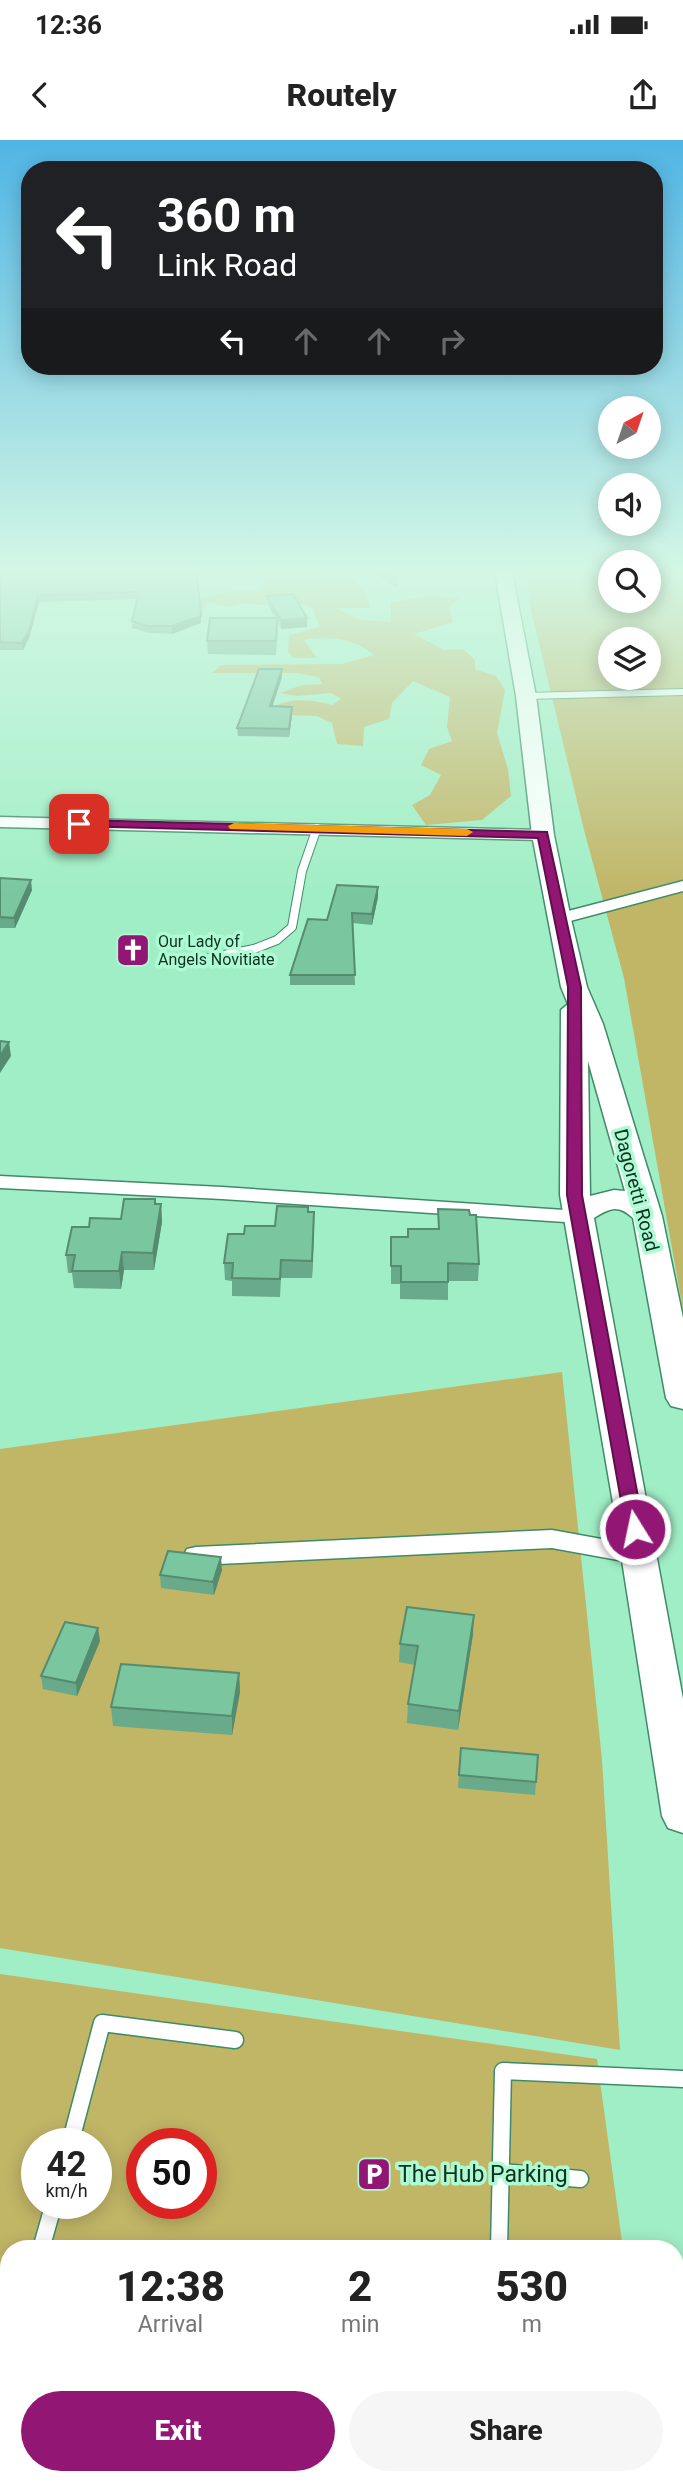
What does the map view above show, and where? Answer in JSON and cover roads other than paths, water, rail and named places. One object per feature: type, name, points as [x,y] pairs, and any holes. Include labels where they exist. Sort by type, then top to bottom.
[{"type":"main road","name":"Dagoretti Road","points":[[522,676],[543,835],[574,987],[590,1024],[647,1216],[680,1358],[683,1398]]},
{"type":"main road","name":"Dagoretti Road","points":[[574,987],[575,1195],[640,1555],[683,1816]]},
{"type":"main road","points":[[580,1216],[597,1203],[614,1198],[632,1202],[647,1216]]},
{"type":"street","points":[[0,822],[543,835]]},
{"type":"street","points":[[559,919],[683,886]]},
{"type":"street","points":[[0,1182],[580,1216]]},
{"type":"street","points":[[196,1556],[552,1539],[640,1555]]},
{"type":"lane","points":[[526,696],[683,692]]},
{"type":"lane","points":[[209,958],[254,949],[277,940],[292,927],[302,871],[317,828]]},
{"type":"lane","points":[[74,2128],[102,2023],[235,2040]]},
{"type":"lane","points":[[499,2240],[503,2071],[683,2079]]},
{"type":"lane","points":[[501,2172],[580,2179]]},
{"type":"lane","points":[[44,2240],[49,2219]]},
{"type":"place","name":"Our Lady of Angels Novitiate","points":[[133,950]]},
{"type":"place","name":"The Hub Parking","points":[[374,2174]]}]
